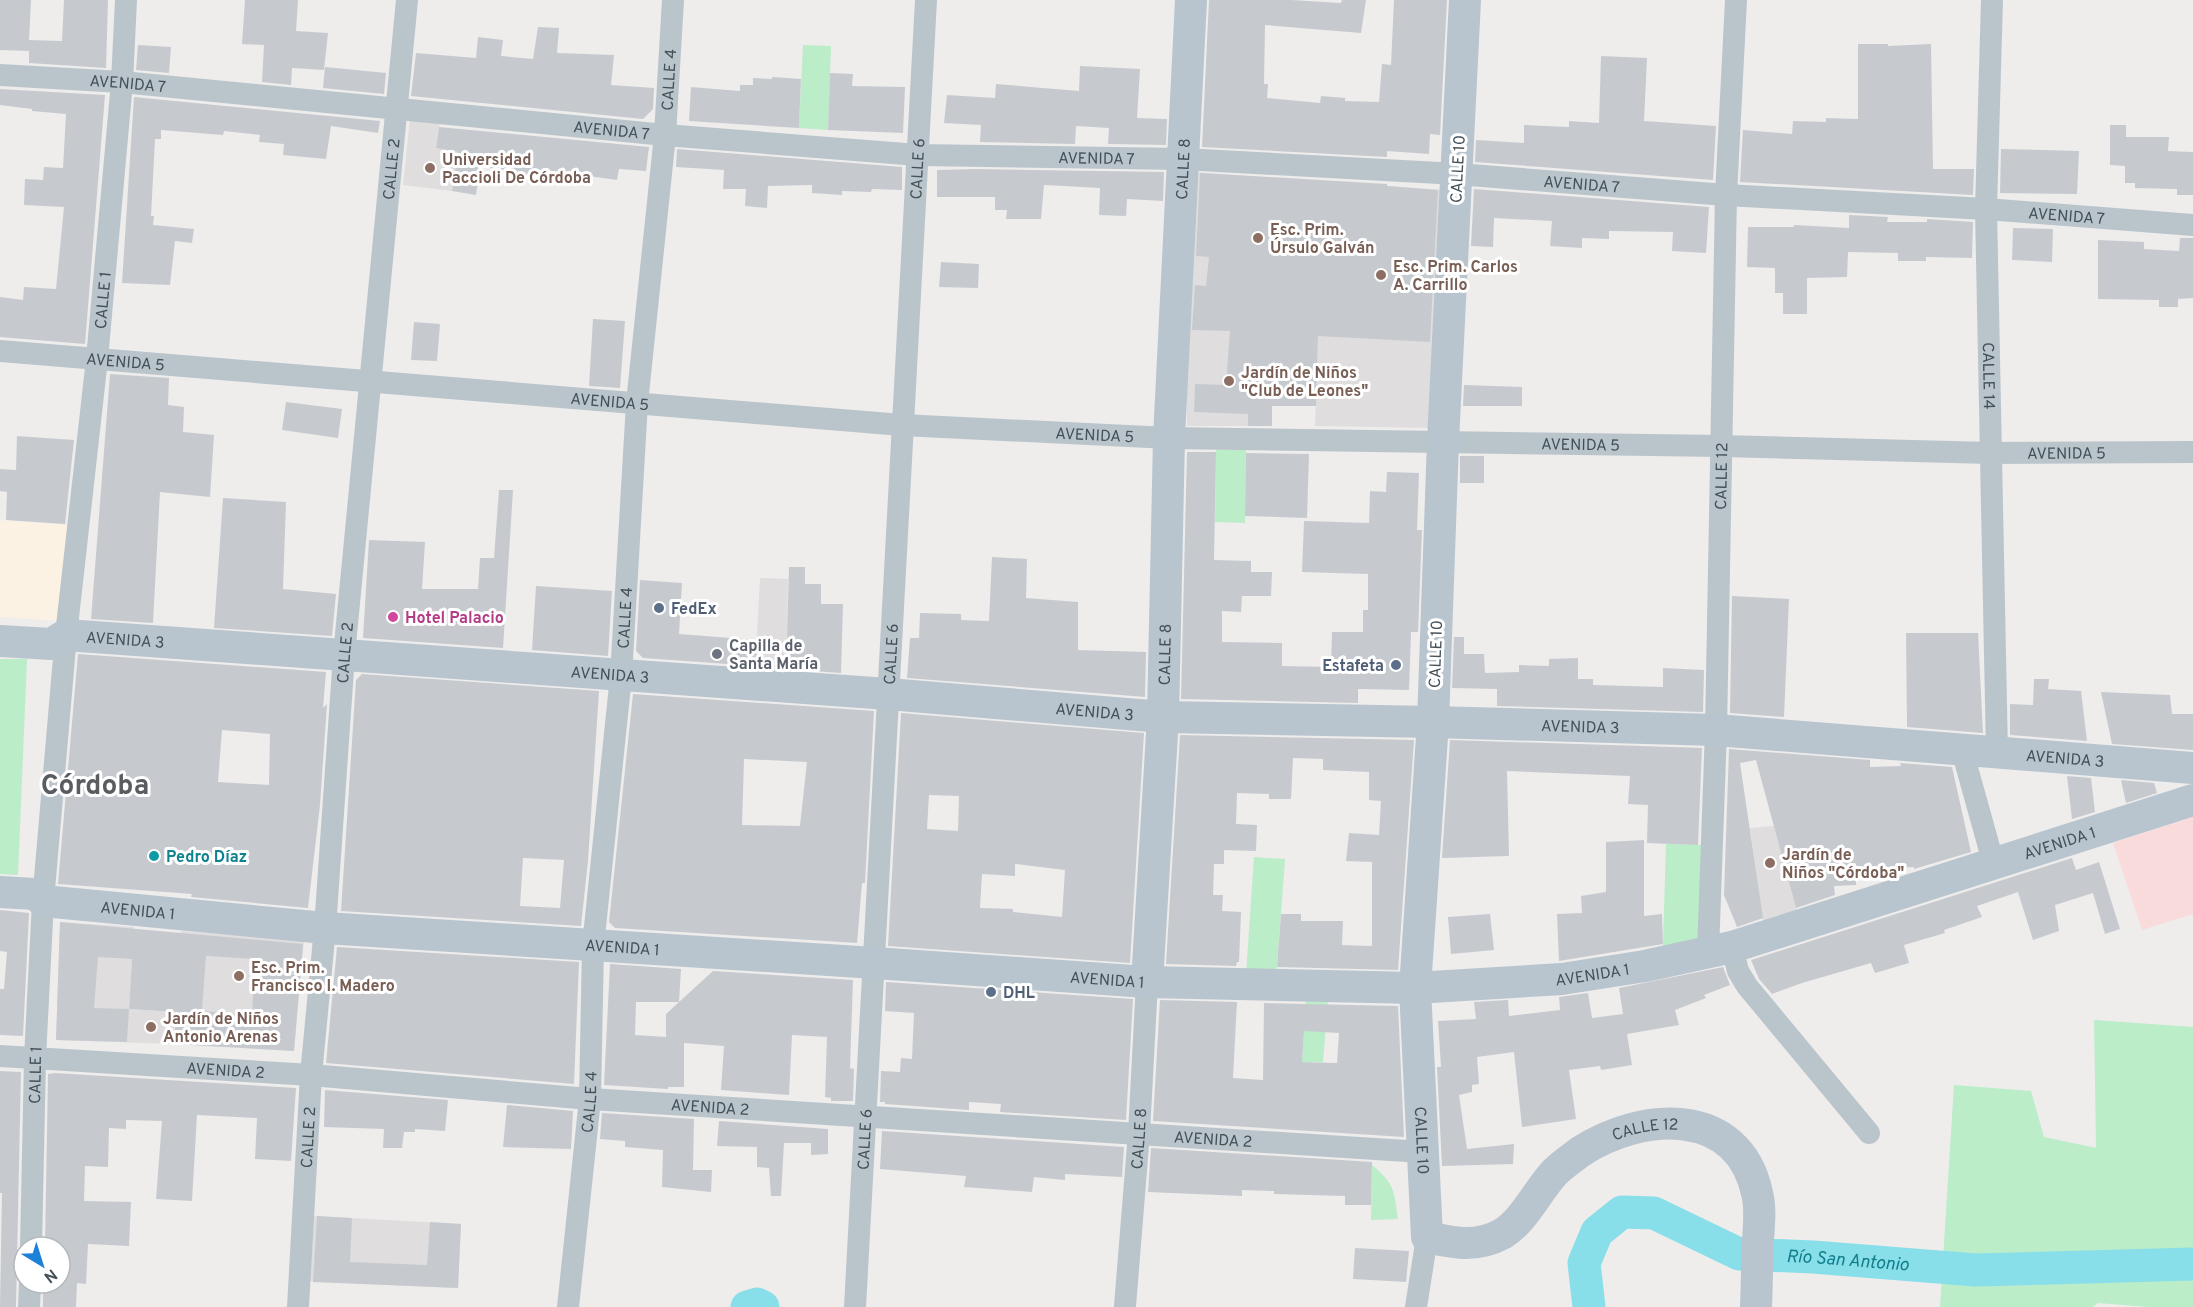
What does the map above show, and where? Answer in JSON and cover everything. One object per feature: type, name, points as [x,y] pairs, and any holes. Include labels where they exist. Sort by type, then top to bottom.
[{"type":"main road","name":"CALLE 8","points":[[1147,982],[1163,717],[1169,438],[1191,0]]},
{"type":"main road","name":"CALLE 10","points":[[1427,1237],[1415,988],[1433,722],[1443,441],[1465,0]]},
{"type":"main road","name":"AVENIDA 3","points":[[0,641],[51,644],[66,635],[888,694],[1163,717],[1716,730],[2179,767]]},
{"type":"main road","points":[[2162,810],[2171,797],[2179,767]]},
{"type":"main road","name":"AVENIDA 1","points":[[0,892],[35,894],[43,901],[325,928],[1147,982],[1415,988],[1562,979],[1645,966],[1720,950],[1995,865],[2193,800]]},
{"type":"main road","name":"CALLE 12","points":[[1427,1237],[1468,1245],[1485,1241],[1503,1233],[1521,1217],[1556,1171],[1580,1152],[1606,1138],[1633,1129],[1660,1124],[1687,1125],[1714,1132],[1730,1143],[1741,1155],[1753,1176],[1759,1211],[1756,1307]]},
{"type":"street","name":"CALLE 1","points":[[30,1235],[35,1058],[43,901],[66,635],[97,359],[122,82],[126,0]]},
{"type":"street","name":"CALLE 2","points":[[298,1307],[310,1075],[325,928],[344,655],[407,0]]},
{"type":"street","name":"CALLE 4","points":[[568,1307],[590,1099],[593,946],[621,676],[637,403],[665,135],[673,0]]},
{"type":"street","name":"CALLE 6","points":[[855,1307],[926,0]]},
{"type":"street","name":"CALLE 12","points":[[1736,0],[1726,195],[1716,730],[1720,950],[1738,971],[1747,986],[1869,1132]]},
{"type":"street","name":"CALLE 14","points":[[1992,0],[1986,210],[1997,753]]},
{"type":"street","name":"AVENIDA 7","points":[[0,75],[122,82],[665,135],[918,155],[1183,159],[1457,174],[1726,195],[2193,225]]},
{"type":"street","name":"AVENIDA 5","points":[[0,351],[902,425],[1169,438],[1722,446],[1990,453],[2193,452]]},
{"type":"street","points":[[1962,750],[1995,865]]},
{"type":"street","name":"CALLE 8","points":[[1125,1306],[1139,1133],[1147,982]]},
{"type":"street","name":"AVENIDA 2","points":[[0,1056],[310,1075],[590,1099],[1422,1152]]},
{"type":"street","name":"CALLE 10","points":[[1416,1307],[1427,1237]]},
{"type":"shaded area","name":"Universidad Paccioli De Córdoba","points":[[410,118],[440,120],[436,148],[458,152],[452,191],[403,185]]},
{"type":"shaded area","points":[[1194,172],[1444,190],[1431,428],[1315,426],[1318,338],[1271,337],[1272,426],[1187,426],[1187,335]]},
{"type":"shaded area","points":[[0,520],[70,525],[63,621],[0,617]]},
{"type":"shaded area","points":[[760,578],[788,579],[786,676],[755,674]]},
{"type":"shaded area","points":[[2193,817],[2193,914],[2142,930],[2113,843]]},
{"type":"shaded area","name":"Jardín de Niños \"Córdoba\"","points":[[1774,826],[1797,911],[1763,922],[1750,828]]},
{"type":"shaded area","points":[[60,922],[134,927],[129,1009],[176,1012],[181,931],[304,940],[294,1051],[56,1040]]},
{"type":"shaded area","points":[[312,1216],[461,1224],[458,1288],[308,1281]]},
{"type":"green space","points":[[803,45],[831,46],[828,130],[799,128]]},
{"type":"green space","points":[[1216,450],[1246,450],[1245,523],[1215,522]]},
{"type":"green space","points":[[0,659],[27,659],[18,875],[0,874]]},
{"type":"green space","points":[[1666,844],[1702,845],[1698,939],[1663,946]]},
{"type":"green space","points":[[1254,857],[1285,859],[1276,977],[1246,975]]},
{"type":"green space","points":[[1306,999],[1328,1000],[1323,1062],[1302,1062]]},
{"type":"green space","points":[[2094,1020],[2193,1027],[2193,1307],[2147,1307],[2098,1303],[2093,1307],[1940,1307],[1954,1085],[2031,1091],[2044,1137],[2096,1148]]},
{"type":"green space","points":[[1372,1165],[1392,1189],[1398,1219],[1371,1220]]},
{"type":"building","points":[[0,0],[31,0],[29,40],[62,41],[64,0],[108,0],[106,68],[29,63],[29,51],[0,50]]},
{"type":"building","points":[[245,0],[298,0],[296,31],[328,33],[324,70],[292,68],[291,85],[262,82],[264,45],[242,44]]},
{"type":"building","points":[[1209,0],[1291,0],[1341,3],[1342,0],[1366,0],[1361,33],[1265,25],[1264,84],[1268,84],[1267,98],[1320,103],[1321,96],[1345,98],[1345,101],[1379,102],[1382,64],[1391,65],[1394,0],[1447,0],[1440,135],[1430,134],[1429,154],[1387,151],[1387,157],[1202,147]]},
{"type":"building","points":[[538,27],[559,28],[557,53],[614,55],[611,85],[654,88],[653,109],[643,119],[411,96],[416,53],[476,58],[478,37],[503,40],[501,56],[533,59]]},
{"type":"building","points":[[1858,44],[1888,44],[1888,46],[1931,44],[1933,169],[1974,169],[1973,195],[1740,182],[1743,130],[1792,134],[1793,121],[1826,122],[1826,118],[1858,119]]},
{"type":"building","points":[[138,45],[171,47],[169,73],[136,70]]},
{"type":"building","points":[[1601,56],[1647,58],[1644,121],[1716,126],[1713,180],[1475,162],[1476,140],[1524,143],[1524,125],[1569,127],[1569,121],[1599,123]]},
{"type":"building","points":[[1080,66],[1140,69],[1137,118],[1167,119],[1166,145],[1108,144],[1109,128],[1076,126],[1075,144],[980,142],[981,125],[944,123],[947,95],[995,98],[996,84],[1079,91]]},
{"type":"building","points":[[325,67],[386,73],[384,94],[323,88]]},
{"type":"building","points":[[830,73],[853,74],[852,86],[905,87],[903,133],[828,130]]},
{"type":"building","points":[[772,77],[801,79],[799,128],[689,121],[691,87],[740,91],[740,85],[753,85],[753,78],[772,79]]},
{"type":"building","points":[[0,89],[105,95],[85,344],[0,337],[0,297],[23,300],[24,287],[56,289],[64,207],[24,205],[25,179],[43,180],[44,167],[63,168],[66,114],[0,105]]},
{"type":"building","points":[[134,97],[380,121],[378,133],[331,126],[326,159],[283,155],[284,144],[259,142],[260,135],[224,131],[223,135],[161,130],[161,139],[155,139],[151,216],[154,216],[153,225],[194,229],[192,243],[175,241],[170,285],[122,283]]},
{"type":"building","points":[[2110,125],[2126,125],[2126,137],[2169,137],[2168,151],[2193,152],[2193,195],[2177,195],[2177,189],[2135,188],[2135,183],[2125,183],[2125,166],[2110,165]]},
{"type":"building","points":[[439,127],[649,147],[646,171],[619,169],[617,180],[546,170],[544,182],[521,180],[522,173],[480,166],[476,195],[452,191],[458,152],[436,148]]},
{"type":"building","points":[[677,149],[902,167],[902,190],[842,191],[842,195],[812,193],[812,185],[768,186],[767,208],[745,206],[746,189],[723,189],[724,170],[676,167]]},
{"type":"building","points":[[2001,149],[2079,151],[2077,194],[2000,193]]},
{"type":"building","points":[[937,170],[1164,172],[1163,201],[1127,199],[1126,216],[1099,215],[1100,188],[1044,185],[1041,219],[1006,219],[1007,210],[995,210],[995,197],[937,197]]},
{"type":"building","points":[[1200,173],[1387,184],[1387,186],[1438,190],[1430,342],[1318,336],[1316,406],[1272,406],[1272,426],[1248,426],[1248,414],[1194,412],[1195,384],[1226,385],[1230,331],[1192,330],[1195,285],[1206,286],[1209,257],[1196,256]]},
{"type":"building","points":[[1474,189],[1709,207],[1706,253],[1672,251],[1673,232],[1609,231],[1609,239],[1582,238],[1582,248],[1550,246],[1552,221],[1494,218],[1493,247],[1471,246]]},
{"type":"building","points":[[1849,215],[1888,217],[1887,222],[1927,222],[1927,219],[1973,222],[1972,258],[1926,257],[1926,261],[1898,261],[1898,253],[1848,252],[1847,277],[1807,278],[1807,314],[1783,314],[1783,293],[1775,293],[1775,268],[1747,267],[1748,227],[1794,227],[1794,225],[1849,228]]},
{"type":"building","points":[[2013,228],[2053,229],[2052,262],[2012,260]]},
{"type":"building","points":[[2180,238],[2193,238],[2193,298],[2178,299],[2178,307],[2159,307],[2159,300],[2098,299],[2098,240],[2144,242],[2144,249],[2179,251]]},
{"type":"building","points":[[941,262],[979,264],[978,288],[939,287]]},
{"type":"building","points":[[593,319],[625,321],[620,388],[589,386]]},
{"type":"building","points":[[414,322],[440,324],[437,361],[411,360]]},
{"type":"building","points":[[110,374],[169,378],[168,405],[184,407],[183,432],[214,435],[210,497],[160,492],[153,623],[91,619]]},
{"type":"building","points":[[1464,385],[1522,387],[1522,406],[1463,406]]},
{"type":"building","points":[[286,402],[342,409],[338,438],[282,430]]},
{"type":"building","points":[[17,436],[74,440],[65,524],[6,520],[7,492],[0,491],[0,469],[16,470]]},
{"type":"building","points":[[1187,452],[1216,452],[1214,560],[1251,561],[1251,572],[1272,572],[1271,596],[1242,596],[1241,612],[1222,611],[1222,642],[1282,643],[1282,666],[1331,667],[1332,632],[1363,632],[1363,610],[1368,610],[1368,574],[1302,572],[1304,521],[1369,523],[1370,491],[1386,492],[1387,472],[1419,473],[1417,530],[1422,530],[1418,632],[1411,632],[1409,690],[1358,689],[1358,703],[1181,699]]},
{"type":"building","points":[[1246,453],[1309,454],[1307,518],[1245,516]]},
{"type":"building","points":[[1460,456],[1484,456],[1484,483],[1460,483]]},
{"type":"building","points":[[499,490],[513,490],[503,648],[363,638],[369,540],[425,542],[422,589],[478,589],[480,558],[494,558]]},
{"type":"building","points":[[223,498],[286,502],[283,589],[336,594],[332,636],[214,628]]},
{"type":"building","points":[[992,557],[1027,559],[1026,598],[1078,602],[1078,650],[1146,652],[1145,697],[907,678],[910,638],[919,638],[920,613],[961,614],[961,620],[989,621]]},
{"type":"building","points":[[789,567],[805,567],[805,584],[821,584],[821,604],[843,604],[841,673],[786,669]]},
{"type":"building","name":"FedEx","points":[[640,580],[682,583],[679,634],[757,640],[756,666],[643,658],[636,651]]},
{"type":"building","points":[[536,586],[612,591],[608,656],[532,650]]},
{"type":"building","points":[[1732,596],[1789,599],[1784,717],[1730,713]]},
{"type":"building","points":[[1906,633],[1978,633],[1983,733],[1907,727]]},
{"type":"building","points":[[1454,637],[1464,637],[1464,654],[1484,654],[1485,673],[1519,672],[1519,665],[1549,666],[1549,659],[1578,658],[1578,679],[1593,679],[1593,685],[1663,687],[1663,668],[1704,670],[1703,712],[1497,706],[1497,689],[1452,688]]},
{"type":"building","points":[[78,654],[326,672],[323,708],[327,704],[320,805],[308,908],[191,897],[192,894],[58,884]],"holes":[[[222,730],[270,734],[269,785],[218,782]]]},
{"type":"building","points":[[362,674],[599,691],[588,861],[581,926],[341,911],[356,680]],"holes":[[[523,858],[564,860],[560,908],[520,906]]]},
{"type":"building","points":[[2034,679],[2049,679],[2048,689],[2081,691],[2087,741],[2010,735],[2010,704],[2033,705]]},
{"type":"building","points":[[2101,692],[2170,695],[2172,714],[2193,714],[2193,750],[2112,744]]},
{"type":"building","points":[[633,694],[874,711],[865,883],[862,883],[857,943],[615,928],[609,922]],"holes":[[[744,759],[807,762],[800,826],[742,825]]]},
{"type":"building","points":[[901,713],[1144,733],[1130,963],[888,946]],"holes":[[[929,795],[959,796],[958,831],[927,829]],[[1015,864],[1065,870],[1062,917],[1013,912],[1013,909],[980,908],[982,874],[1015,876]]]},
{"type":"building","points":[[1180,735],[1414,740],[1398,970],[1277,967],[1281,914],[1301,914],[1301,921],[1343,921],[1342,945],[1372,946],[1372,862],[1346,861],[1349,833],[1379,835],[1381,801],[1369,800],[1369,772],[1323,770],[1323,759],[1293,758],[1291,799],[1269,799],[1269,794],[1237,793],[1236,824],[1257,825],[1256,851],[1224,850],[1224,864],[1214,864],[1213,895],[1223,895],[1222,911],[1241,912],[1239,962],[1236,966],[1166,964]]},
{"type":"building","points":[[1450,740],[1702,748],[1698,845],[1647,843],[1648,805],[1628,804],[1630,776],[1507,771],[1509,856],[1442,858]]},
{"type":"building","points":[[1729,749],[1870,760],[1870,767],[1901,766],[1900,763],[1952,767],[1971,852],[1914,869],[1914,867],[1894,868],[1877,872],[1877,877],[1856,877],[1856,885],[1834,886],[1835,895],[1796,908],[1756,760],[1740,763],[1763,918],[1737,927],[1724,895]]},
{"type":"building","points":[[2067,776],[2091,778],[2095,812],[2072,819]]},
{"type":"building","points":[[2121,780],[2154,783],[2157,793],[2126,803]]},
{"type":"building","points":[[1644,840],[1644,916],[1662,914],[1663,944],[1559,961],[1557,914],[1582,913],[1581,896],[1606,892],[1606,842]]},
{"type":"building","points":[[2072,858],[2076,870],[2099,862],[2120,929],[2105,934],[2093,893],[2055,905],[2059,931],[2033,940],[2018,892],[1977,906],[1982,917],[1944,930],[1945,933],[1904,945],[1909,963],[1875,973],[1871,963],[1772,994],[1759,979],[1751,960]]},
{"type":"building","points":[[0,910],[29,913],[23,1036],[0,1035],[0,989],[4,989],[7,952],[0,951]]},
{"type":"building","points":[[1490,914],[1494,950],[1451,954],[1448,917]]},
{"type":"building","points":[[60,922],[303,944],[294,1051],[174,1044],[176,1012],[129,1009],[127,1042],[56,1040]],"holes":[[[206,956],[255,959],[252,1015],[202,1011]],[[98,957],[132,959],[129,1009],[94,1008]]]},
{"type":"building","points":[[337,947],[579,962],[574,1084],[326,1063]]},
{"type":"building","points":[[610,964],[681,969],[679,1002],[713,971],[853,980],[850,1068],[854,1069],[853,1101],[831,1101],[831,1098],[825,1097],[827,1037],[792,1035],[789,1095],[721,1090],[724,1046],[684,1043],[684,1087],[668,1087],[668,1089],[604,1085]],"holes":[[[636,1002],[679,1002],[666,1014],[666,1037],[635,1035]]]},
{"type":"building","points":[[1723,967],[1730,985],[1704,995],[1706,998],[1675,1010],[1679,1025],[1627,1034],[1632,1065],[1601,1070],[1600,1066],[1569,1070],[1576,1119],[1522,1127],[1514,1052],[1477,1057],[1479,1084],[1472,1085],[1472,1092],[1459,1095],[1467,1149],[1514,1144],[1513,1164],[1442,1166],[1437,1067],[1441,1067],[1438,1021],[1476,1019],[1474,1002],[1508,1000],[1509,1016],[1560,1010],[1559,997],[1588,993],[1592,1018],[1623,1014],[1619,988]]},
{"type":"building","points":[[886,982],[1133,999],[1126,1120],[1000,1112],[1001,1104],[969,1102],[969,1110],[880,1102],[881,1071],[900,1072],[901,1058],[912,1059],[914,1013],[885,1011]]},
{"type":"building","points":[[1160,1000],[1237,1002],[1233,1078],[1263,1080],[1264,1003],[1398,1006],[1404,1137],[1153,1121]],"holes":[[[1304,1031],[1339,1033],[1337,1063],[1302,1062]]]},
{"type":"building","points":[[0,1071],[21,1072],[18,1235],[12,1235],[12,1295],[16,1295],[16,1307],[0,1307],[2,1193],[0,1193]]},
{"type":"building","points":[[48,1074],[296,1088],[291,1161],[255,1159],[257,1118],[197,1115],[192,1201],[156,1199],[162,1121],[126,1120],[126,1129],[109,1128],[108,1167],[85,1166],[84,1201],[131,1202],[129,1246],[88,1244],[86,1284],[77,1283],[76,1307],[43,1307],[43,1295],[72,1295],[72,1235],[45,1235]]},
{"type":"building","points":[[325,1090],[448,1100],[445,1131],[415,1129],[415,1132],[404,1132],[402,1148],[383,1148],[384,1129],[324,1127]]},
{"type":"building","points":[[507,1105],[573,1111],[571,1149],[503,1147]]},
{"type":"building","points":[[602,1113],[694,1119],[693,1170],[712,1170],[711,1192],[662,1187],[663,1150],[625,1147],[625,1141],[600,1139]]},
{"type":"building","points":[[719,1121],[828,1129],[828,1154],[811,1155],[811,1143],[784,1143],[781,1196],[771,1196],[769,1168],[757,1167],[757,1147],[717,1146]]},
{"type":"building","points":[[882,1131],[1124,1147],[1122,1177],[1065,1174],[1065,1180],[1034,1177],[1032,1192],[964,1187],[966,1176],[880,1169]]},
{"type":"building","points":[[1151,1148],[1372,1162],[1371,1205],[1345,1205],[1345,1196],[1274,1194],[1274,1191],[1242,1190],[1242,1196],[1148,1192]]},
{"type":"building","points":[[317,1216],[352,1218],[350,1262],[427,1265],[430,1222],[461,1224],[458,1288],[313,1282]]},
{"type":"building","points":[[1355,1248],[1409,1251],[1406,1282],[1353,1279]]},
{"type":"waterway","name":"Río San Antonio","points":[[1589,1307],[1584,1263],[1597,1232],[1622,1212],[1654,1213],[1739,1254],[1813,1257],[1976,1270],[2193,1264]]},
{"type":"waterway","name":"Río San Antonio","points":[[747,1307],[757,1304],[763,1307]]},
{"type":"place","name":"Universidad Paccioli De Córdoba","points":[[430,168]]},
{"type":"place","name":"Esc. Prim. Úrsulo Galván","points":[[1258,238]]},
{"type":"place","name":"Esc. Prim. Carlos A. Carrillo","points":[[1381,275]]},
{"type":"place","name":"Jardín de Niños \"Club de Leones\"","points":[[1229,381]]},
{"type":"place","name":"FedEx","points":[[659,608]]},
{"type":"place","name":"Hotel Palacio","points":[[393,617]]},
{"type":"place","name":"Capilla de Santa María","points":[[717,654]]},
{"type":"place","name":"Estafeta","points":[[1396,665]]},
{"type":"place","name":"Pedro Díaz","points":[[154,856]]},
{"type":"place","name":"Jardín de Niños \"Córdoba\"","points":[[1770,863]]},
{"type":"place","name":"Esc. Prim. Francisco I. Madero","points":[[239,976]]},
{"type":"place","name":"DHL","points":[[991,992]]},
{"type":"place","name":"Jardín de Niños Antonio Arenas","points":[[151,1027]]},
{"type":"district","name":"Córdoba","points":[[95,784]]}]
